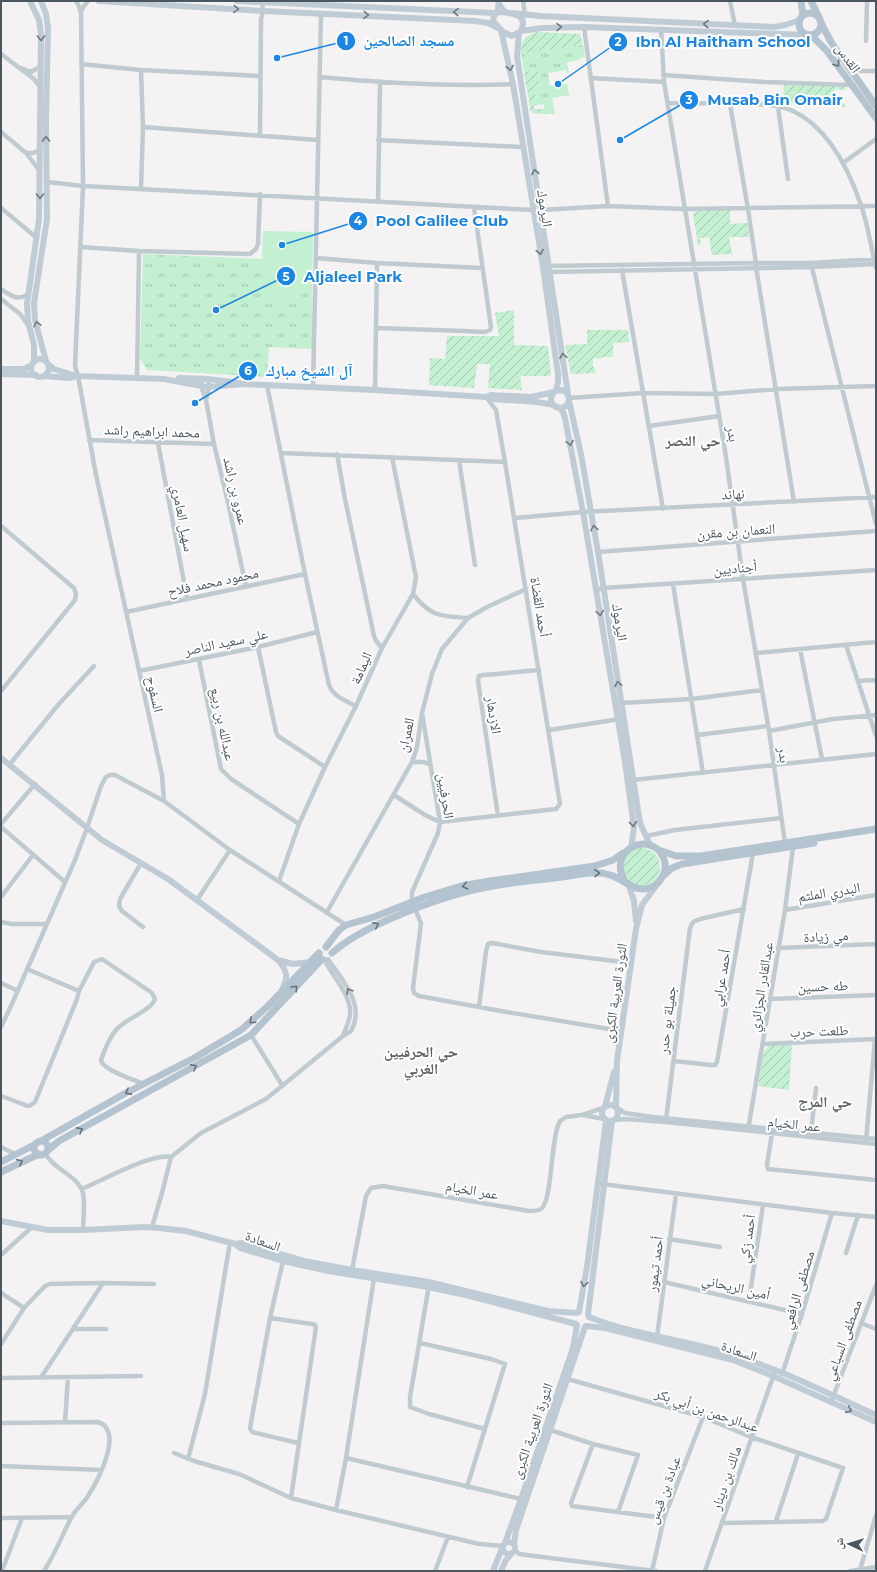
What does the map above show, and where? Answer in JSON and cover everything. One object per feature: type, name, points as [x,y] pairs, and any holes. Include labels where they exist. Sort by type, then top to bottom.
[{"type":"main road","points":[[801,1],[801,18],[799,26],[801,31],[810,35],[819,31],[820,20],[811,13],[801,18]]},
{"type":"main road","name":"القدس","points":[[811,1],[832,42],[876,106]]},
{"type":"main road","name":"القدس","points":[[810,35],[824,46],[876,118]]},
{"type":"main road","points":[[1,1162],[143,1084],[196,1057],[241,1030],[249,1024],[310,962],[325,957],[349,941],[414,905],[456,888],[478,883],[595,866],[613,860],[635,845],[650,845],[676,856],[694,856],[876,829]]},
{"type":"main road","points":[[1,1172],[44,1153],[59,1141],[239,1043],[251,1034],[325,957],[330,949],[326,947],[346,925],[414,905],[478,889],[574,875],[603,873],[614,876],[627,884],[645,889],[652,887],[661,880],[672,868],[682,864],[876,834]]},
{"type":"main road","points":[[657,849],[662,855],[665,869],[661,880]]},
{"type":"main road","points":[[627,884],[621,876],[619,867],[621,859],[628,850]]},
{"type":"main road","points":[[346,925],[352,931],[349,941]]},
{"type":"main road","points":[[340,930],[340,936],[349,941]]},
{"type":"main road","points":[[38,1143],[45,1142],[47,1145],[44,1153]]},
{"type":"main road","points":[[38,1143],[35,1150],[44,1153]]},
{"type":"street","points":[[30,1],[41,1],[46,14],[48,28],[46,229],[34,303],[35,320],[47,363],[48,371],[44,376]]},
{"type":"street","points":[[30,1],[37,13],[41,27],[40,209],[38,238],[27,295],[27,312],[34,345],[32,370],[36,375]]},
{"type":"street","points":[[76,1],[81,13]]},
{"type":"street","points":[[81,13],[88,1]]},
{"type":"street","points":[[99,1],[263,11],[475,21],[500,29]]},
{"type":"street","points":[[237,1],[320,3],[496,12],[540,16],[735,25],[780,26],[801,18]]},
{"type":"street","points":[[498,1],[493,21],[509,36],[520,32],[542,28],[584,27],[661,29],[788,36],[810,35]]},
{"type":"street","points":[[498,1],[503,9],[520,17],[523,24],[520,32],[517,56],[541,210],[546,269]]},
{"type":"street","points":[[523,1],[525,14]]},
{"type":"street","points":[[730,1],[735,25]]},
{"type":"street","points":[[866,41],[867,1]]},
{"type":"street","points":[[259,2],[256,10],[261,19]]},
{"type":"street","points":[[259,2],[263,11],[261,19],[260,136]]},
{"type":"street","name":"السفوح","points":[[81,13],[80,64],[83,186],[74,361],[96,475],[162,775],[164,801]]},
{"type":"street","points":[[313,387],[321,13]]},
{"type":"street","points":[[584,27],[608,206]]},
{"type":"street","name":"اليرموك","points":[[500,29],[513,84],[533,210],[546,269],[598,552],[600,589],[620,719],[633,820],[634,833],[628,850]]},
{"type":"street","name":"بدر","points":[[661,29],[664,82],[716,394],[743,579],[769,729],[785,843]]},
{"type":"street","points":[[1,54],[34,79],[40,87]]},
{"type":"street","points":[[80,64],[141,70],[260,76]]},
{"type":"street","points":[[18,67],[31,72],[40,66]]},
{"type":"street","points":[[848,66],[858,71],[876,71]]},
{"type":"street","points":[[141,70],[143,127],[141,189]]},
{"type":"street","points":[[663,75],[764,82],[852,85]]},
{"type":"street","points":[[319,77],[380,82],[479,86],[513,84]]},
{"type":"street","points":[[591,78],[664,82]]},
{"type":"street","points":[[378,201],[380,82]]},
{"type":"street","points":[[546,269],[622,270],[756,265],[875,263],[862,206],[843,163],[818,129],[806,119],[792,111],[760,104],[668,103]]},
{"type":"street","points":[[730,104],[748,208],[794,502]]},
{"type":"street","points":[[778,107],[788,179]]},
{"type":"street","points":[[143,127],[318,140]]},
{"type":"street","points":[[1,132],[26,153],[40,172]]},
{"type":"street","points":[[843,163],[876,139]]},
{"type":"street","points":[[378,140],[522,147]]},
{"type":"street","points":[[26,153],[34,153],[40,150]]},
{"type":"street","points":[[47,182],[83,186],[260,194],[533,210]]},
{"type":"street","points":[[80,247],[139,251],[243,254],[254,252],[258,244],[260,194]]},
{"type":"street","points":[[541,210],[608,206],[684,209],[876,206]]},
{"type":"street","points":[[376,328],[485,332],[490,330],[491,327],[474,207]]},
{"type":"street","points":[[1,208],[38,238]]},
{"type":"street","points":[[137,378],[139,251]]},
{"type":"street","points":[[316,258],[377,263],[482,268]]},
{"type":"street","points":[[375,390],[377,263]]},
{"type":"street","points":[[812,265],[876,524]]},
{"type":"street","points":[[546,269],[694,267]]},
{"type":"street","name":"اليرموك","points":[[546,269],[558,374],[558,382],[555,392]]},
{"type":"street","points":[[622,270],[663,509]]},
{"type":"street","points":[[1,289],[14,298],[27,295]]},
{"type":"street","points":[[1,299],[20,314],[30,329]]},
{"type":"street","points":[[1,369],[24,369],[40,359],[58,371],[71,373],[77,376]]},
{"type":"street","points":[[1,374],[69,378],[77,376],[164,379],[209,387],[244,384]]},
{"type":"street","points":[[164,379],[205,378],[244,384],[375,390],[486,397],[491,399],[501,397],[537,396],[562,390],[569,398]]},
{"type":"street","name":"عمرو بن راشد","points":[[205,378],[201,386],[206,400],[214,444],[246,587]]},
{"type":"street","name":"عمرو بن راشد","points":[[205,378],[209,387],[206,400]]},
{"type":"street","points":[[267,385],[329,685],[332,692],[336,696],[356,706]]},
{"type":"street","points":[[569,398],[643,393],[716,394],[777,389],[876,386]]},
{"type":"street","points":[[555,392],[552,398],[556,406]]},
{"type":"street","name":"أحمد القضاة","points":[[486,397],[496,410],[515,518],[560,804],[556,809],[498,816]]},
{"type":"street","points":[[501,397],[556,406],[566,406],[569,398]]},
{"type":"street","points":[[496,410],[497,404],[501,397]]},
{"type":"street","name":"اليرموك","points":[[556,406],[563,412],[565,418],[583,512],[600,589],[621,703],[620,719],[633,780],[640,823],[650,845]]},
{"type":"street","points":[[649,426],[719,416]]},
{"type":"street","name":"محمد ابراهيم راشد","points":[[90,440],[214,444]]},
{"type":"street","name":"سهيل العامري","points":[[158,443],[187,598]]},
{"type":"street","points":[[281,453],[392,456],[505,462]]},
{"type":"street","points":[[337,454],[374,636],[382,648]]},
{"type":"street","name":"اليمامة","points":[[279,881],[299,824],[325,767],[356,706],[382,648],[412,594],[416,577],[392,456]]},
{"type":"street","points":[[459,460],[474,565]]},
{"type":"street","name":"نهاند","points":[[515,518],[583,512],[733,506],[876,497]]},
{"type":"street","points":[[1,526],[74,588],[76,594],[75,600],[1,691]]},
{"type":"street","name":"النعمان بن مقرن","points":[[598,552],[876,531]]},
{"type":"street","name":"أجناديين","points":[[600,589],[876,570]]},
{"type":"street","name":"محمود محمد فلاح","points":[[126,612],[305,574]]},
{"type":"street","points":[[673,584],[703,773]]},
{"type":"street","name":"العمران","points":[[327,912],[412,762],[417,747],[422,713],[432,674],[442,649],[468,618],[487,607],[526,589]]},
{"type":"street","points":[[412,594],[425,608],[435,614],[468,618]]},
{"type":"street","name":"علي سعيد الناصر","points":[[139,671],[199,660],[317,632]]},
{"type":"street","points":[[756,653],[876,642]]},
{"type":"street","points":[[846,645],[868,716],[876,736]]},
{"type":"street","points":[[258,647],[278,736],[325,767]]},
{"type":"street","points":[[800,649],[822,759]]},
{"type":"street","name":"عبدالله بن ربيع","points":[[199,660],[209,716],[222,772],[299,824]]},
{"type":"street","points":[[10,764],[41,724],[94,666]]},
{"type":"street","name":"الازدهار","points":[[498,816],[478,681],[479,676],[539,670]]},
{"type":"street","points":[[858,681],[876,680]]},
{"type":"street","points":[[621,703],[692,699],[762,690]]},
{"type":"street","name":"الحرفيين","points":[[414,905],[413,888],[438,833],[440,822],[422,713]]},
{"type":"street","points":[[698,735],[769,729],[833,719],[876,715]]},
{"type":"street","points":[[549,730],[620,719]]},
{"type":"street","points":[[633,780],[876,754]]},
{"type":"street","points":[[1,758],[35,784],[87,828],[116,849],[168,879],[278,960],[284,968],[286,976],[286,981],[281,992]]},
{"type":"street","points":[[412,762],[423,762],[430,764]]},
{"type":"street","points":[[1,1027],[65,882],[87,828],[101,786],[106,777],[110,775],[115,775],[164,801],[230,850],[346,925]]},
{"type":"street","points":[[1,824],[35,784]]},
{"type":"street","points":[[394,795],[425,815],[440,822],[498,816]]},
{"type":"street","points":[[646,836],[675,830],[781,818]]},
{"type":"street","points":[[1,828],[65,882]]},
{"type":"street","name":"عبدالقادر الجزائري","points":[[749,1128],[785,910],[793,847]]},
{"type":"street","points":[[197,900],[230,850]]},
{"type":"street","name":"أحمد عرابي","points":[[674,1061],[716,1065],[753,853]]},
{"type":"street","points":[[1,897],[33,855]]},
{"type":"street","points":[[141,863],[120,900],[119,906],[122,911],[142,927]]},
{"type":"street","name":"الثورة العربية الكبرى","points":[[616,1108],[617,1061],[636,928],[644,901],[661,880]]},
{"type":"street","name":"الثورة العربية الكبرى","points":[[627,884],[634,901],[636,928]]},
{"type":"street","name":"البدري الملثم","points":[[785,910],[876,895]]},
{"type":"street","points":[[414,905],[421,923],[413,988],[414,993],[419,996],[621,1031]]},
{"type":"street","name":"جميلة بو حدر","points":[[666,1120],[690,928],[693,922],[744,909]]},
{"type":"street","points":[[1,922],[12,924],[47,924]]},
{"type":"street","points":[[479,1007],[488,944],[492,943],[541,952],[630,963]]},
{"type":"street","name":"مي زيادة","points":[[778,948],[876,944]]},
{"type":"street","points":[[152,1227],[171,1157],[201,1133],[257,1105],[343,1036],[349,1021],[350,1006],[325,957]]},
{"type":"street","points":[[1,1096],[28,1106],[35,1102],[74,1010],[79,991],[94,962],[102,959],[152,993],[155,999],[152,1005],[123,1023],[114,1032],[100,1061],[108,1068],[143,1084]]},
{"type":"street","points":[[278,960],[294,964],[310,962]]},
{"type":"street","points":[[27,969],[79,991]]},
{"type":"street","points":[[1,982],[18,991]]},
{"type":"street","name":"طه حسين","points":[[771,999],[876,995]]},
{"type":"street","points":[[251,1034],[282,1085]]},
{"type":"street","points":[[866,1141],[874,1085],[876,1039]]},
{"type":"street","name":"طلعت حرب","points":[[763,1044],[876,1039]]},
{"type":"street","name":"الثورة العربية الكبرى","points":[[604,1107],[617,1061]]},
{"type":"street","points":[[811,1132],[816,1088]]},
{"type":"street","points":[[611,1105],[616,1108],[618,1116],[609,1120],[602,1114],[604,1107],[611,1105]]},
{"type":"street","name":"عمر الخيام","points":[[352,1270],[366,1196],[371,1188],[382,1186],[529,1211],[540,1210],[544,1206],[547,1196],[558,1124],[566,1117],[604,1107]]},
{"type":"street","name":"عمر الخيام","points":[[616,1108],[627,1113],[666,1120]]},
{"type":"street","name":"عمر الخيام","points":[[582,1114],[609,1120],[666,1120],[811,1132],[876,1144]]},
{"type":"street","points":[[601,1184],[578,1313],[574,1319],[576,1324],[580,1327],[589,1323],[601,1184],[609,1120]]},
{"type":"street","name":"عمر الخيام","points":[[749,1128],[772,1133],[866,1141],[876,1139]]},
{"type":"street","points":[[772,1133],[767,1165],[768,1169],[876,1180]]},
{"type":"street","points":[[1,1147],[15,1154]]},
{"type":"street","points":[[44,1153],[48,1160],[77,1182],[82,1189],[83,1230]]},
{"type":"street","points":[[82,1189],[144,1162],[164,1156],[171,1157]]},
{"type":"street","points":[[601,1184],[763,1205],[876,1217]]},
{"type":"street","name":"أحمد تيمور","points":[[657,1337],[676,1194]]},
{"type":"street","name":"أحمد زكي","points":[[749,1301],[763,1205]]},
{"type":"street","name":"مصطفى الرافعي","points":[[782,1374],[802,1314],[832,1213]]},
{"type":"street","points":[[846,1253],[858,1215]]},
{"type":"street","points":[[1,1221],[48,1230],[152,1227],[180,1230],[232,1243],[205,1394],[188,1460]]},
{"type":"street","points":[[1,1255],[32,1227]]},
{"type":"street","points":[[669,1239],[720,1247]]},
{"type":"street","name":"السعادة","points":[[232,1243],[242,1244],[284,1256],[429,1284],[548,1311],[578,1313]]},
{"type":"street","name":"السعادة","points":[[232,1243],[240,1248],[283,1261],[328,1271],[429,1284],[576,1324]]},
{"type":"street","points":[[283,1261],[270,1318],[251,1431],[298,1443]]},
{"type":"street","points":[[336,1510],[346,1458],[374,1278]]},
{"type":"street","name":"أمين الريحاني","points":[[664,1282],[802,1314]]},
{"type":"street","points":[[42,1376],[63,1341],[73,1329],[103,1283]]},
{"type":"street","points":[[1,1344],[24,1308],[45,1286],[50,1284],[154,1284]]},
{"type":"street","points":[[429,1284],[410,1397],[410,1406],[423,1412],[485,1429]]},
{"type":"street","name":"مصطفى السباعي","points":[[833,1399],[876,1285]]},
{"type":"street","points":[[1,1293],[24,1308]]},
{"type":"street","points":[[578,1313],[584,1312],[589,1316]]},
{"type":"street","name":"السعادة","points":[[589,1316],[606,1323],[774,1373],[833,1399],[876,1415]]},
{"type":"street","points":[[270,1318],[315,1325],[291,1498]]},
{"type":"street","points":[[861,1323],[876,1329]]},
{"type":"street","name":"الثورة العربية الكبرى","points":[[565,1379],[575,1340],[576,1324]]},
{"type":"street","name":"الثورة العربية الكبرى","points":[[501,1571],[513,1549],[516,1530],[548,1430],[585,1326]]},
{"type":"street","name":"السعادة","points":[[585,1326],[604,1328],[682,1345]]},
{"type":"street","points":[[73,1329],[106,1329]]},
{"type":"street","points":[[420,1343],[491,1359],[505,1364],[468,1487]]},
{"type":"street","name":"السعادة","points":[[774,1373],[782,1374],[876,1422]]},
{"type":"street","name":"مالك بن دينار","points":[[705,1571],[774,1373]]},
{"type":"street","points":[[1,1378],[42,1376],[141,1376]]},
{"type":"street","points":[[65,1422],[68,1377]]},
{"type":"street","name":"عبدالرحمن بن أبي بكر","points":[[565,1379],[703,1417],[751,1437],[843,1468],[824,1520],[776,1522]]},
{"type":"street","name":"عبادة بن قيس","points":[[652,1571],[664,1518],[703,1417]]},
{"type":"street","points":[[1,1424],[98,1422],[107,1428],[109,1445],[107,1459],[88,1496],[72,1517],[44,1571]]},
{"type":"street","points":[[548,1430],[593,1444],[638,1455],[618,1512]]},
{"type":"street","name":"الثورة العربية الكبرى","points":[[493,1571],[548,1430]]},
{"type":"street","points":[[593,1444],[571,1505],[572,1507],[664,1518]]},
{"type":"street","points":[[174,1453],[188,1460],[239,1474],[291,1498],[336,1510],[479,1544],[503,1546],[510,1542],[513,1549],[519,1554],[656,1571]]},
{"type":"street","points":[[722,1523],[776,1522],[798,1454]]},
{"type":"street","points":[[346,1458],[521,1499]]},
{"type":"street","points":[[1,1466],[101,1470]]},
{"type":"street","points":[[860,1570],[876,1515]]},
{"type":"street","points":[[1,1518],[72,1517]]},
{"type":"street","points":[[2,1571],[22,1518]]},
{"type":"street","points":[[435,1571],[448,1537]]},
{"type":"street","points":[[503,1546],[506,1553],[513,1549]]},
{"type":"street","points":[[595,1571],[596,1564]]},
{"type":"street","points":[[850,1571],[876,1568]]},
{"type":"green space","points":[[533,33],[580,34],[583,45],[521,54],[521,46],[524,40]]},
{"type":"green space","points":[[583,45],[585,57],[580,58],[580,60],[567,62],[569,72],[567,73],[566,70],[548,73],[550,86],[567,84],[569,95],[552,98],[555,114],[544,114],[544,104],[536,105],[535,87],[540,86],[538,70],[524,72],[521,54]]},
{"type":"green space","points":[[538,70],[540,86],[535,87],[536,105],[534,105],[534,109],[545,109],[544,114],[531,113],[524,72]]},
{"type":"green space","points":[[784,84],[845,86],[846,90],[835,89],[832,91],[832,96],[834,96],[834,103],[845,104],[845,107],[783,102]]},
{"type":"green space","points":[[730,209],[730,224],[748,223],[749,237],[729,237],[732,254],[712,255],[709,237],[700,238],[701,244],[698,245],[693,213],[701,210]]},
{"type":"green space","points":[[263,231],[313,232],[312,292],[296,292],[296,298],[261,297]]},
{"type":"green space","points":[[143,254],[312,261],[312,349],[269,347],[267,377],[147,370],[140,358]]},
{"type":"green space","points":[[514,310],[514,345],[548,346],[551,376],[520,376],[522,390],[488,388],[490,364],[477,364],[474,388],[429,385],[430,358],[445,359],[447,336],[499,336],[495,313]]},
{"type":"green space","points":[[587,330],[628,330],[629,342],[613,343],[613,357],[602,357],[601,359],[593,358],[595,373],[571,374],[565,345],[587,344]]},
{"type":"green space","points":[[641,848],[654,854],[660,867],[654,880],[641,886],[628,880],[622,867],[628,854]]},
{"type":"green space","points":[[769,1045],[792,1045],[789,1090],[758,1086],[763,1053]]},
{"type":"place","name":"مسجد الصالحين","points":[[277,58]]},
{"type":"place","name":"Ibn Al Haitham School","points":[[558,84]]},
{"type":"place","name":"Musab Bin Omair","points":[[620,140]]},
{"type":"place","name":"Pool Galilee Club","points":[[282,245]]},
{"type":"place","name":"Aljaleel Park","points":[[216,310]]},
{"type":"place","name":"آل الشيخ مبارك","points":[[195,403]]},
{"type":"district","name":"حي النصر","points":[[693,440]]},
{"type":"district","name":"حي الحرفيين الغربي","points":[[421,1060]]},
{"type":"district","name":"حي المرج","points":[[825,1101]]}]
